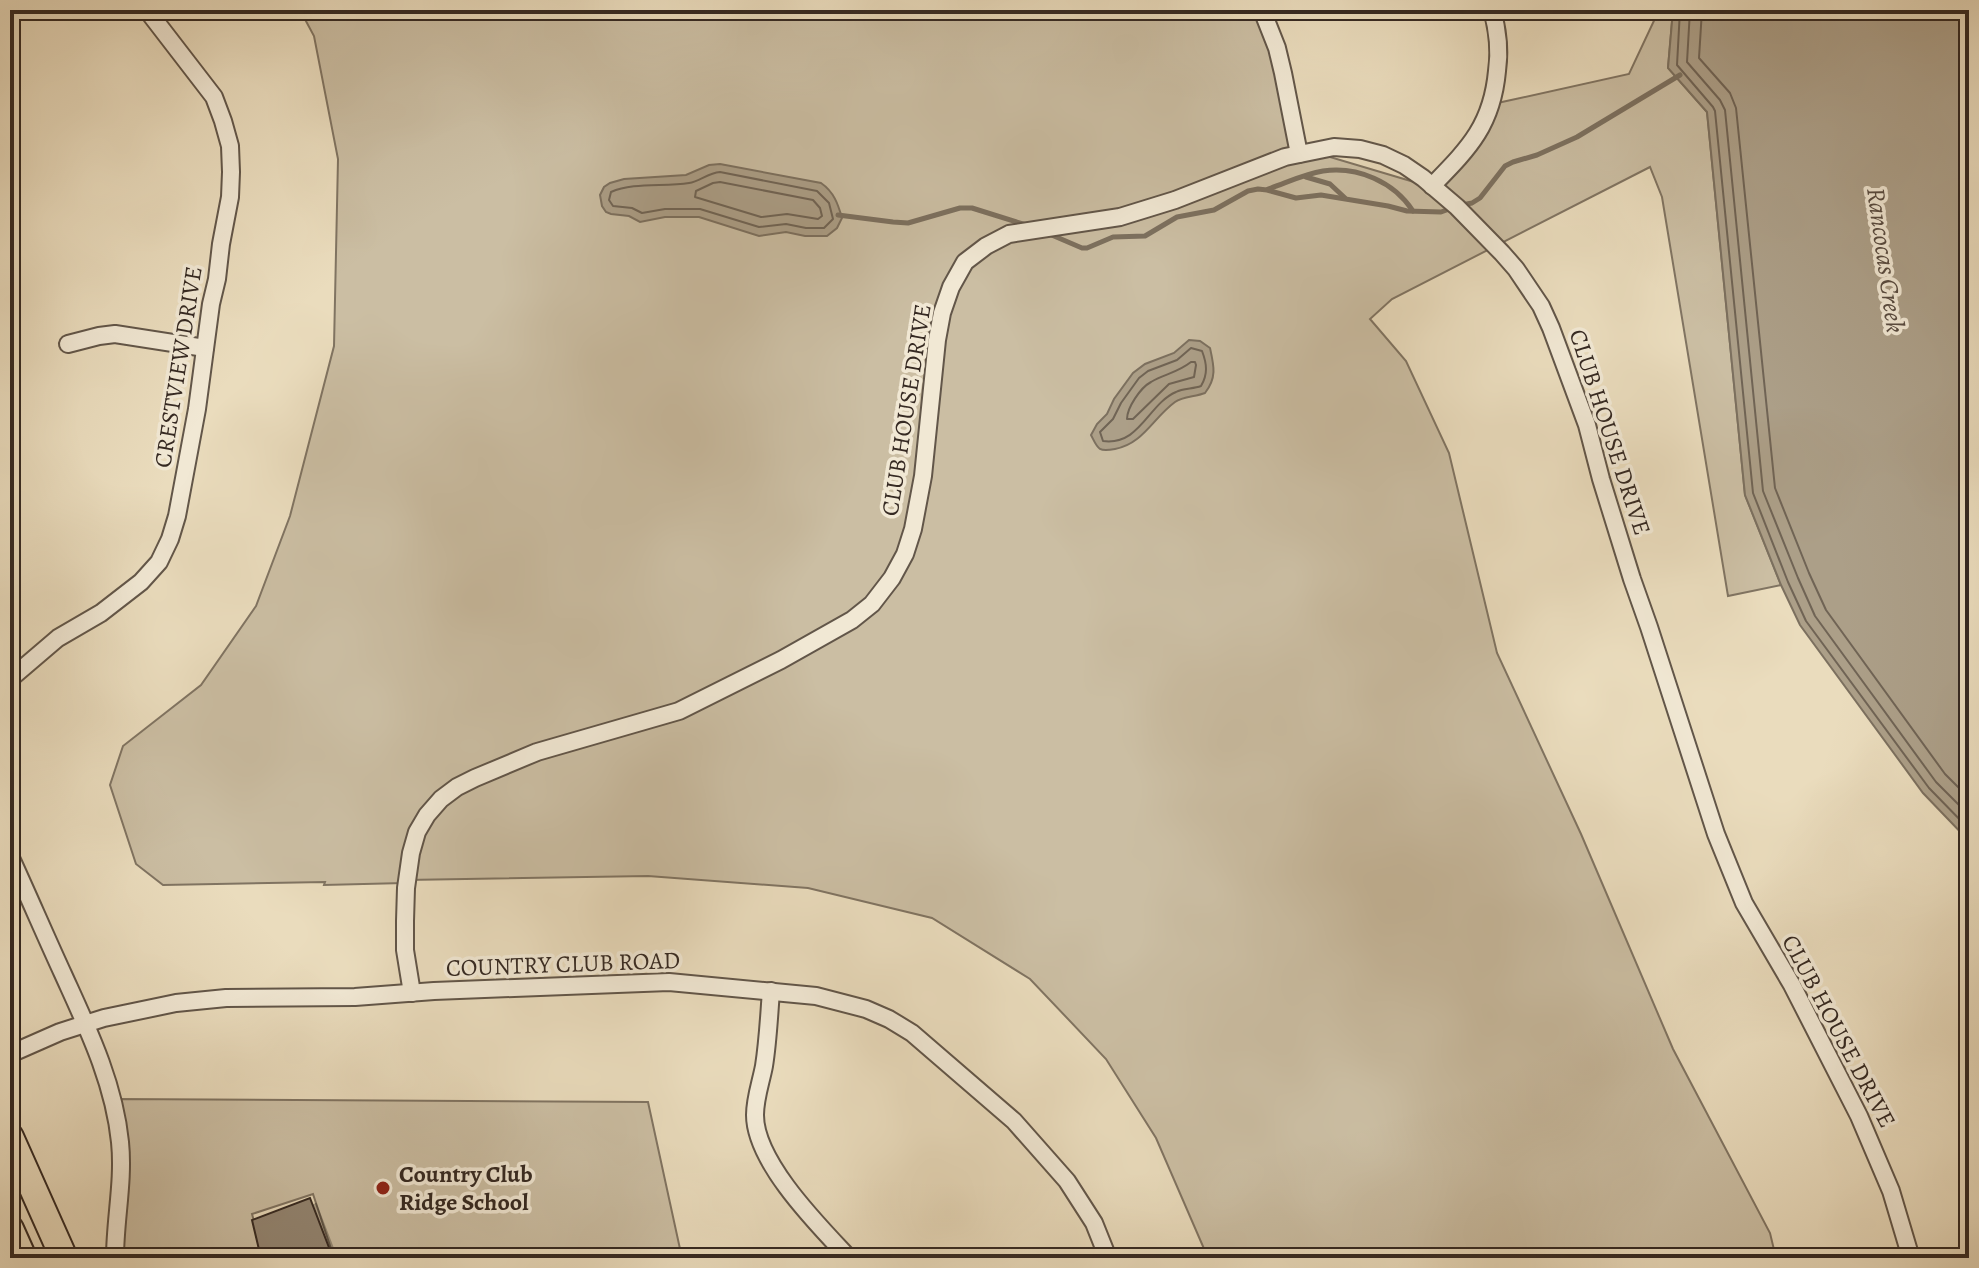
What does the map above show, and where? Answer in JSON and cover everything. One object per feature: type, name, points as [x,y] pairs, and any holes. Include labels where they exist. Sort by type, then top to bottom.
[{"type":"main road","points":[[10,1137],[64,1258]]},
{"type":"main road","points":[[10,1229],[23,1258]]},
{"type":"street","name":"CRESTVIEW DRIVE","points":[[10,679],[58,638],[101,613],[141,582],[159,562],[177,516],[230,197],[230,146],[214,97],[147,10]]},
{"type":"street","points":[[1262,10],[1277,48],[1299,154]]},
{"type":"street","points":[[1432,186],[1471,144],[1490,110],[1500,51],[1492,10]]},
{"type":"street","name":"CLUB HOUSE DRIVE","points":[[412,993],[405,950],[406,888],[411,853],[417,832],[441,799],[475,778],[537,752],[679,711],[852,620],[872,604],[892,578],[905,554],[913,529],[923,476],[942,313],[951,287],[965,262],[1009,234],[1120,217],[1175,200],[1285,157],[1334,147],[1360,149],[1404,165],[1472,221],[1502,253],[1533,294],[1551,328],[1587,425],[1632,579],[1716,834],[1744,903],[1792,985],[1859,1116],[1891,1191],[1911,1258]]},
{"type":"street","points":[[68,344],[115,334],[205,348]]},
{"type":"street","points":[[10,856],[86,1024],[116,1116],[121,1175],[115,1258]]},
{"type":"street","name":"COUNTRY CLUB ROAD","points":[[10,1054],[86,1024],[201,999],[251,996],[329,998],[657,982],[816,996],[841,1001],[889,1019],[912,1033],[1014,1121],[1067,1181],[1094,1223],[1108,1258]]},
{"type":"street","points":[[771,991],[766,1051],[755,1116],[758,1135],[775,1170],[788,1188],[849,1258]]},
{"type":"shaded area","points":[[300,10],[1262,10],[1299,155],[1310,151],[1431,187],[1493,104],[1629,74],[1659,10],[1673,10],[1668,68],[1707,112],[1745,495],[1781,585],[1728,596],[1662,197],[1650,167],[1392,299],[1370,319],[1406,361],[1449,453],[1497,653],[1581,834],[1673,1049],[1770,1233],[1776,1258],[1208,1258],[1156,1138],[1106,1059],[1030,979],[932,918],[808,888],[648,876],[406,880],[404,883],[324,885],[325,882],[163,885],[136,864],[110,785],[123,746],[201,685],[256,606],[290,516],[334,346],[338,159],[314,36]]},
{"type":"shaded area","name":"Country Club Ridge School","points":[[113,1099],[648,1102],[682,1258],[334,1258],[313,1194],[252,1214],[264,1258],[117,1258]]},
{"type":"water","name":"Rancocas Creek","points":[[1673,10],[1969,10],[1969,841],[1923,793],[1800,625],[1745,495],[1707,112],[1668,68]]},
{"type":"water","points":[[720,164],[821,183],[835,199],[842,218],[837,228],[827,236],[786,232],[759,236],[699,217],[665,217],[640,222],[629,216],[606,212],[602,206],[600,195],[610,183],[624,179],[686,175],[709,165]]},
{"type":"water","points":[[1189,340],[1200,341],[1210,348],[1214,372],[1205,393],[1175,402],[1133,442],[1109,450],[1099,448],[1091,435],[1133,373],[1145,364],[1174,353]]},
{"type":"building","points":[[310,1198],[333,1258],[261,1258],[252,1220]]},
{"type":"waterway","points":[[1462,205],[1480,198],[1505,166],[1577,137],[1680,75]]},
{"type":"waterway","points":[[1268,189],[1316,172],[1349,171],[1385,184],[1413,211]]},
{"type":"waterway","points":[[1306,177],[1330,184],[1345,198]]},
{"type":"waterway","points":[[1047,233],[1082,248],[1113,237],[1145,236],[1177,217],[1214,210],[1248,191],[1258,189],[1296,198],[1321,195],[1407,211],[1441,212],[1452,208]]},
{"type":"waterway","points":[[838,215],[908,223],[960,208],[972,208],[1026,225]]},
{"type":"place","name":"Country Club Ridge School","points":[[383,1188]]}]
